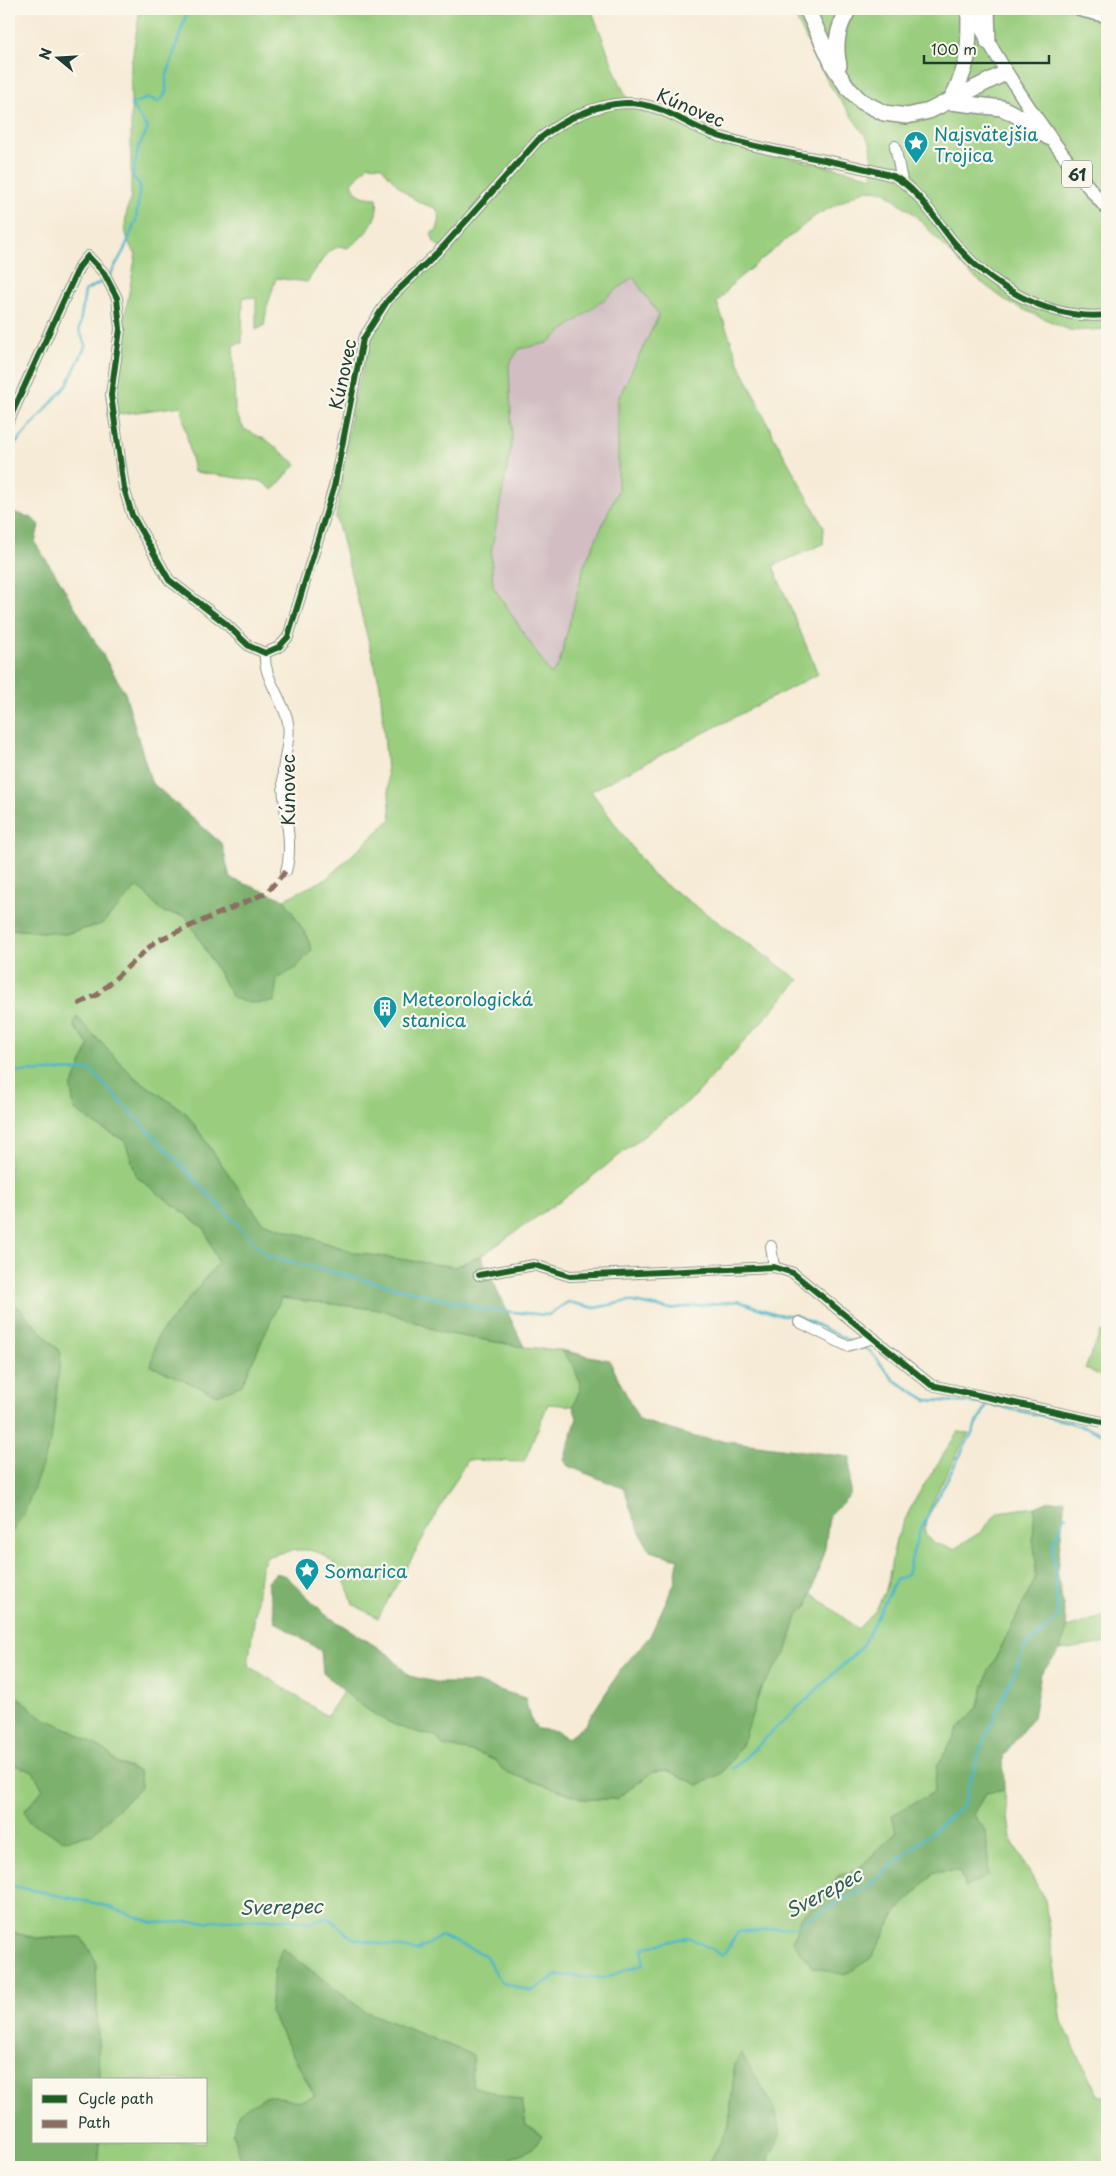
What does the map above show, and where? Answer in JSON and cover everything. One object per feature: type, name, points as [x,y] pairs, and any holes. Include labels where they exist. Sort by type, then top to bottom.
[{"type":"highway","points":[[807,9],[834,67],[855,97],[867,106],[884,113],[914,115],[950,102],[1005,73]]},
{"type":"highway","points":[[840,74],[837,40],[841,25],[849,9]]},
{"type":"highway","points":[[950,102],[965,71],[968,58],[969,9]]},
{"type":"highway","points":[[987,9],[988,42]]},
{"type":"highway","points":[[1084,9],[1107,14]]},
{"type":"highway","points":[[950,102],[1002,108],[1022,118],[1048,137]]},
{"type":"main road","name":"61","points":[[969,9],[1005,73],[1048,137],[1107,209]]},
{"type":"street","name":"Kúnovec","points":[[286,871],[289,851],[284,807],[283,772],[288,726],[287,719],[265,667],[265,653],[279,647],[288,637],[334,487],[363,338],[388,300],[443,248],[524,155],[556,125],[604,107],[624,103],[653,106],[716,135],[747,144],[880,172],[902,181],[965,256],[1002,285],[1022,297],[1051,308],[1077,315],[1107,315]]},
{"type":"street","points":[[895,146],[902,181]]},
{"type":"street","points":[[9,420],[79,267],[88,256],[104,273],[117,298],[120,329],[111,395],[124,488],[132,515],[168,580],[225,623],[249,646],[265,653]]},
{"type":"street","points":[[771,1246],[774,1268]]},
{"type":"street","points":[[479,1275],[534,1265],[570,1276],[774,1268],[793,1272],[931,1385],[1107,1423]]},
{"type":"street","points":[[798,1322],[847,1346],[874,1338]]},
{"type":"shaded area","points":[[633,277],[659,315],[618,399],[618,490],[584,566],[559,664],[551,676],[493,586],[491,552],[512,441],[509,365],[519,349],[547,343]]},
{"type":"green space","points":[[140,9],[591,9],[630,105],[653,108],[759,150],[873,177],[871,144],[829,84],[791,9],[1107,9],[1107,329],[1072,331],[1009,303],[969,273],[914,214],[884,191],[864,190],[815,216],[734,282],[717,303],[739,363],[774,437],[824,527],[823,544],[773,566],[818,674],[591,791],[652,875],[799,980],[695,1096],[575,1190],[481,1256],[455,1267],[357,1253],[262,1222],[186,1113],[133,1076],[77,1017],[74,1027],[90,1046],[85,1053],[74,1109],[93,1123],[125,1141],[137,1177],[205,1229],[218,1263],[157,1337],[242,1385],[281,1298],[383,1310],[444,1333],[524,1347],[560,1350],[574,1366],[581,1387],[573,1406],[548,1404],[524,1462],[467,1460],[378,1618],[353,1604],[340,1573],[332,1562],[323,1555],[313,1551],[300,1550],[266,1557],[261,1569],[248,1665],[327,1716],[344,1691],[375,1715],[398,1726],[436,1736],[443,1746],[477,1753],[584,1799],[616,1799],[653,1772],[669,1771],[699,1785],[742,1745],[761,1688],[786,1652],[797,1616],[808,1605],[810,1592],[858,1629],[876,1610],[887,1586],[896,1539],[914,1501],[958,1432],[969,1433],[933,1501],[925,1527],[926,1536],[935,1543],[954,1549],[981,1532],[998,1512],[1035,1507],[1033,1539],[1036,1560],[1034,1582],[988,1673],[978,1707],[960,1727],[937,1766],[934,1792],[919,1801],[896,1833],[857,1870],[838,1876],[820,1902],[800,1917],[871,1958],[895,1914],[934,1872],[959,1871],[986,1831],[973,1814],[986,1793],[1004,1789],[1011,1839],[1045,1900],[1062,2022],[1098,2095],[1107,2097],[1107,2167],[769,2167],[768,2158],[780,2134],[735,2063],[729,2126],[707,2167],[490,2167],[532,2149],[542,2135],[526,2125],[522,2101],[472,2086],[473,2055],[364,2011],[282,1948],[270,2011],[315,2097],[299,2102],[268,2096],[232,2133],[246,2167],[98,2167],[100,2144],[208,2144],[208,2078],[99,2078],[96,1961],[81,1937],[37,1938],[9,1932],[9,1763],[34,1772],[43,1790],[25,1810],[91,1835],[141,1786],[139,1771],[117,1763],[106,1751],[70,1730],[39,1716],[22,1700],[9,1692],[9,1536],[24,1514],[61,1353],[9,1297],[9,929],[65,934],[102,924],[138,886],[163,912],[186,916],[233,998],[296,968],[306,935],[284,899],[326,879],[391,819],[380,685],[336,517],[352,404],[376,325],[389,306],[445,252],[434,242],[431,233],[437,230],[440,218],[436,208],[419,202],[405,192],[381,166],[368,165],[352,183],[358,194],[377,198],[376,214],[365,234],[347,248],[339,246],[327,253],[307,282],[276,278],[267,307],[264,326],[256,330],[256,298],[243,297],[242,343],[233,345],[235,412],[244,429],[268,441],[296,464],[273,490],[261,481],[194,472],[181,406],[107,416],[136,254],[128,240],[125,227],[131,197],[131,66]],"holes":[[[633,277],[659,315],[618,399],[618,490],[584,566],[559,664],[551,675],[493,586],[491,552],[512,441],[509,365],[519,349],[547,343]]]},
{"type":"green space","points":[[9,511],[32,518],[39,525],[35,543],[58,578],[125,693],[151,782],[222,844],[230,878],[284,899],[306,935],[312,950],[296,968],[277,979],[274,1002],[251,1003],[233,998],[186,916],[163,912],[138,886],[102,924],[65,934],[9,929]]},
{"type":"green space","points":[[76,1017],[133,1076],[186,1113],[262,1222],[357,1253],[455,1267],[481,1256],[524,1347],[444,1333],[383,1310],[281,1298],[242,1385],[217,1395],[151,1366],[157,1337],[218,1263],[205,1229],[137,1177],[125,1141],[93,1123],[74,1109],[71,1088],[89,1046],[74,1026]]},
{"type":"green space","points":[[9,1297],[61,1353],[51,1441],[24,1514],[9,1536]]},
{"type":"green space","points":[[1101,1332],[1107,1335],[1107,1363],[1101,1376],[1085,1368]]},
{"type":"green space","points":[[560,1350],[609,1360],[639,1420],[695,1437],[850,1457],[850,1495],[829,1516],[825,1548],[808,1605],[797,1616],[786,1652],[761,1688],[742,1745],[721,1774],[698,1785],[669,1771],[653,1772],[616,1799],[584,1799],[503,1771],[496,1760],[477,1753],[443,1746],[436,1736],[402,1728],[374,1714],[323,1673],[321,1651],[276,1622],[267,1582],[276,1573],[286,1576],[326,1615],[388,1654],[409,1676],[440,1683],[477,1683],[525,1698],[530,1718],[537,1729],[555,1731],[568,1738],[585,1725],[622,1668],[650,1636],[675,1582],[678,1559],[650,1551],[635,1521],[625,1489],[568,1466],[564,1460],[577,1418],[573,1406],[581,1387],[574,1366]]},
{"type":"green space","points":[[1065,1500],[1057,1571],[1067,1628],[1060,1650],[1041,1673],[1033,1717],[1003,1756],[1004,1789],[986,1793],[973,1814],[986,1831],[989,1876],[965,1887],[959,1871],[934,1872],[895,1914],[871,1958],[845,1975],[812,1967],[793,1941],[800,1917],[820,1902],[838,1876],[857,1870],[896,1833],[892,1815],[934,1792],[937,1766],[960,1727],[978,1707],[988,1673],[1034,1582],[1036,1560],[1033,1539],[1035,1507],[1049,1501]]},
{"type":"green space","points":[[1107,1615],[1107,1643],[1060,1650],[1067,1628]]},
{"type":"green space","points":[[9,1692],[22,1700],[39,1716],[70,1730],[106,1751],[117,1763],[139,1772],[141,1787],[91,1835],[64,1840],[29,1822],[25,1811],[43,1789],[33,1772],[9,1763]]},
{"type":"green space","points":[[9,1932],[37,1938],[81,1937],[96,1961],[99,2078],[32,2078],[32,2144],[100,2144],[98,2167],[9,2167]]},
{"type":"green space","points":[[282,1948],[364,2011],[473,2055],[472,2086],[522,2101],[526,2125],[542,2135],[532,2149],[490,2167],[246,2167],[238,2150],[234,2133],[237,2117],[243,2110],[267,2096],[301,2100],[315,2096],[270,2011],[274,1971]]},
{"type":"green space","points":[[741,2053],[772,2105],[780,2127],[779,2140],[769,2158],[769,2167],[707,2167],[729,2126],[735,2063]]},
{"type":"waterway","points":[[109,277],[124,250],[136,220],[140,185],[133,177],[138,148],[148,129],[131,104],[149,98],[159,102],[166,93],[166,78],[188,9]]},
{"type":"waterway","points":[[9,451],[67,385],[86,345],[79,330],[85,291],[105,280]]},
{"type":"waterway","points":[[9,1072],[91,1070],[267,1256],[488,1310],[548,1315],[568,1302],[595,1308],[628,1301],[668,1309],[738,1301],[776,1314],[798,1316],[850,1341]]},
{"type":"waterway","points":[[859,1346],[870,1351],[894,1380],[927,1400],[987,1404],[1066,1421],[1107,1435]]},
{"type":"waterway","points":[[733,1769],[861,1648],[896,1580],[907,1575],[919,1532],[987,1405]]},
{"type":"waterway","name":"Sverepec","points":[[9,1885],[103,1905],[154,1923],[286,1919],[312,1923],[328,1917],[352,1938],[417,1951],[441,1936],[485,1955],[502,1983],[532,1991],[557,1975],[604,1978],[643,1964],[643,1948],[688,1937],[723,1955],[738,1932],[793,1927],[864,1889],[963,1806],[978,1755],[1025,1647],[1058,1618],[1053,1546],[1064,1517],[1067,1516]]},
{"type":"marked path","points":[[78,1004],[97,995],[156,941],[266,893],[286,871]]},
{"type":"cycle path","points":[[9,420],[79,267],[88,256],[104,273],[117,298],[120,329],[111,395],[124,488],[132,515],[169,580],[225,623],[249,646],[265,653],[279,647],[288,637],[334,487],[363,339],[388,300],[443,247],[539,139],[558,125],[580,114],[614,104],[639,104],[652,107],[718,136],[893,176],[918,196],[967,256],[983,272],[1001,285],[1021,297],[1063,312],[1107,315]]},
{"type":"cycle path","points":[[479,1275],[534,1265],[570,1276],[774,1267],[793,1273],[931,1385],[1107,1423]]},
{"type":"place","name":"Najsvätejšia Trojica","points":[[916,164]]},
{"type":"place","name":"Meteorologická stanica","points":[[385,1029]]},
{"type":"place","name":"Somarica","points":[[307,1591]]}]
